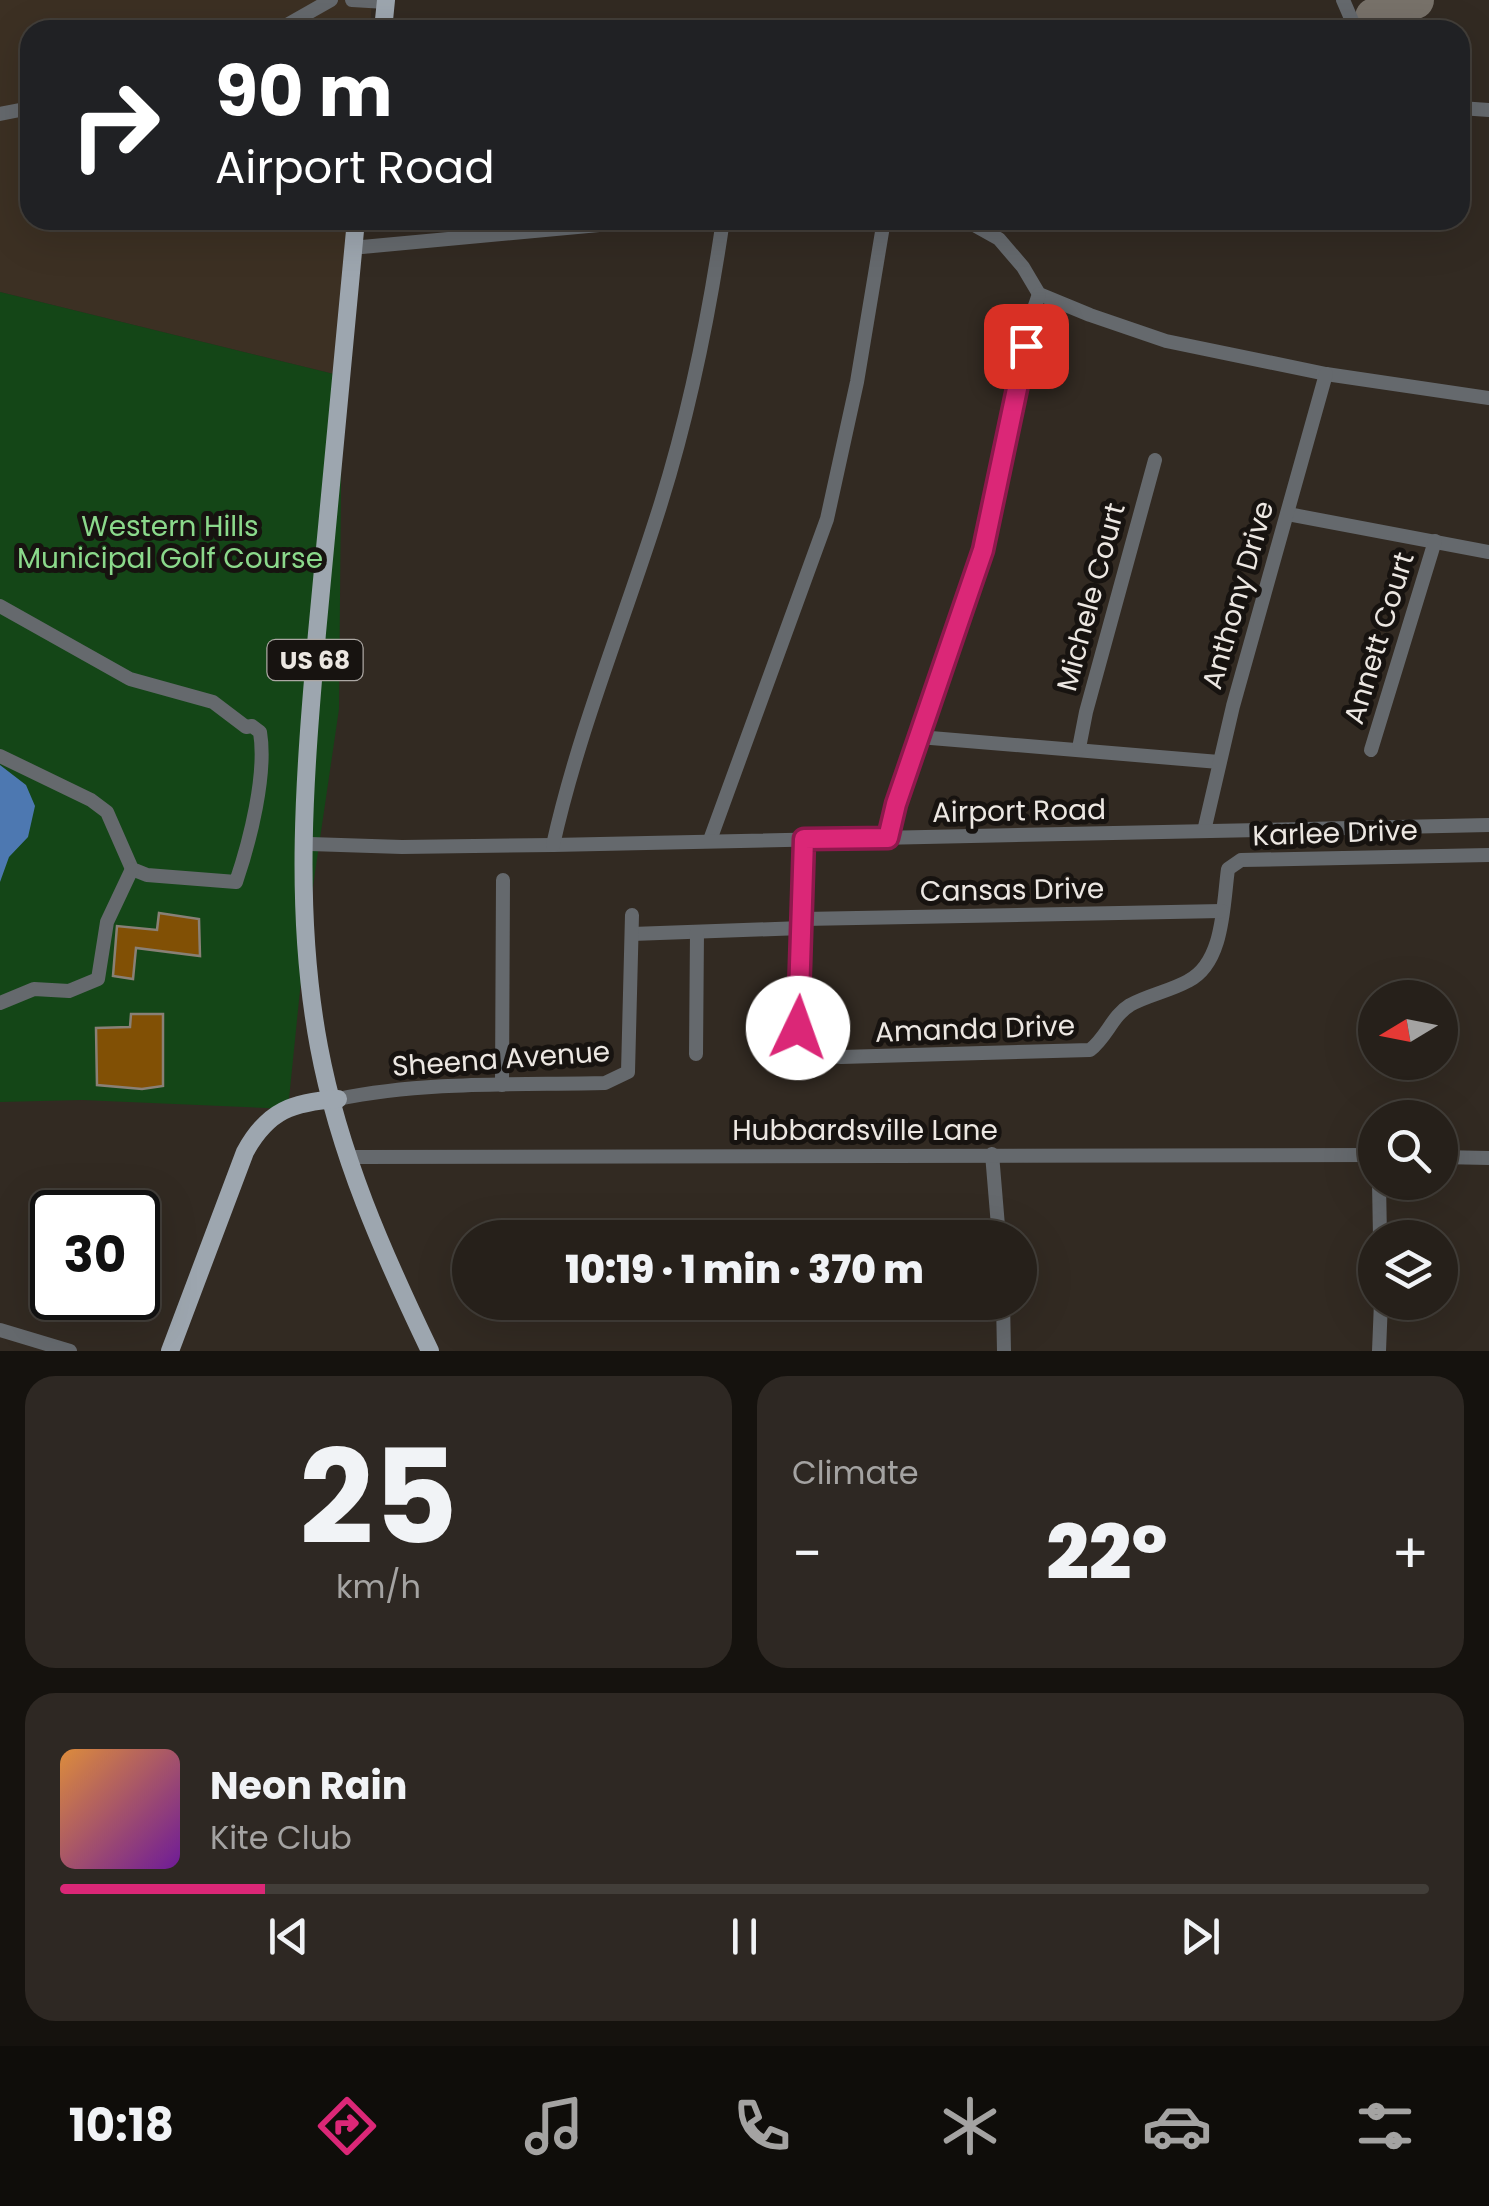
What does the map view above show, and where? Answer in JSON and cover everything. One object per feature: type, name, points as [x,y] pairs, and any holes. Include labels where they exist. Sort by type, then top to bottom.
[{"type":"main road","name":"US 68","points":[[355,230],[304,807],[302,899],[306,960],[334,1099],[364,1203],[431,1351]]},
{"type":"main road","name":"US 68","points":[[364,230],[310,844],[313,961],[334,1099],[431,1351]]},
{"type":"main road","points":[[170,1351],[256,1131],[269,1118],[305,1102],[334,1099]]},
{"type":"street","points":[[296,20],[331,0]]},
{"type":"street","points":[[352,0],[381,1]]},
{"type":"street","points":[[362,248],[549,230]]},
{"type":"street","points":[[553,844],[690,403],[721,230]]},
{"type":"street","points":[[710,840],[827,519],[857,382],[882,230]]},
{"type":"street","points":[[983,230],[999,239],[1039,294],[1166,341],[1326,374],[1489,398]]},
{"type":"street","points":[[888,838],[983,550],[1029,323],[1039,294]]},
{"type":"street","name":"Anthony Drive","points":[[1204,831],[1218,762],[1326,374]]},
{"type":"street","name":"Michele Court","points":[[1079,748],[1155,460]]},
{"type":"street","points":[[1288,514],[1489,552]]},
{"type":"street","name":"Annett Court","points":[[1371,750],[1435,541]]},
{"type":"street","points":[[0,606],[130,679],[212,702],[246,727],[260,732],[264,752],[250,840],[236,882],[147,876],[132,869],[108,812],[92,800],[0,756]]},
{"type":"street","points":[[919,737],[1218,762]]},
{"type":"street","name":"Airport Road","points":[[310,844],[402,847],[1489,826]]},
{"type":"street","name":"Amanda Drive","points":[[804,839],[798,1028],[810,1049],[824,1056],[1090,1050],[1104,1040],[1118,1015],[1131,1005],[1192,980],[1209,962],[1222,911]]},
{"type":"street","name":"Karlee Drive","points":[[1222,911],[1228,870],[1241,860],[1489,855]]},
{"type":"street","points":[[0,1003],[34,989],[70,991],[98,979],[106,922],[132,869]]},
{"type":"street","points":[[502,1085],[503,880]]},
{"type":"street","name":"Cansas Drive","points":[[632,934],[803,924],[1222,911]]},
{"type":"street","name":"Sheena Avenue","points":[[334,1099],[423,1088],[605,1083],[628,1072],[632,915]]},
{"type":"street","points":[[696,932],[696,1054]]},
{"type":"street","points":[[992,1154],[998,1220]]},
{"type":"street","name":"Hubbardsville Lane","points":[[356,1157],[1358,1155]]},
{"type":"street","points":[[1458,1157],[1489,1158]]},
{"type":"street","points":[[1003,1320],[1004,1351]]},
{"type":"street","points":[[1379,1351],[1380,1320]]},
{"type":"street","points":[[0,1330],[70,1351]]},
{"type":"shaded area","points":[[0,0],[372,0],[371,20],[20,20],[20,230],[353,230],[342,376],[0,292]]},
{"type":"green space","name":"Western Hills Municipal Golf Course","points":[[0,292],[342,376],[339,709],[305,941],[288,1109],[82,1100],[0,1102]]},
{"type":"water","points":[[0,765],[26,785],[35,806],[28,837],[9,857],[0,882]]},
{"type":"building","points":[[159,913],[199,919],[200,956],[136,948],[133,979],[113,976],[117,926],[157,930]]},
{"type":"building","points":[[131,1014],[163,1014],[163,1086],[142,1089],[97,1085],[96,1028],[130,1027]]},
{"type":"taxiway","points":[[1374,17],[1415,0]]},
{"type":"route","points":[[798,1028],[804,839],[888,838],[896,804],[983,550],[1026,346]]}]
